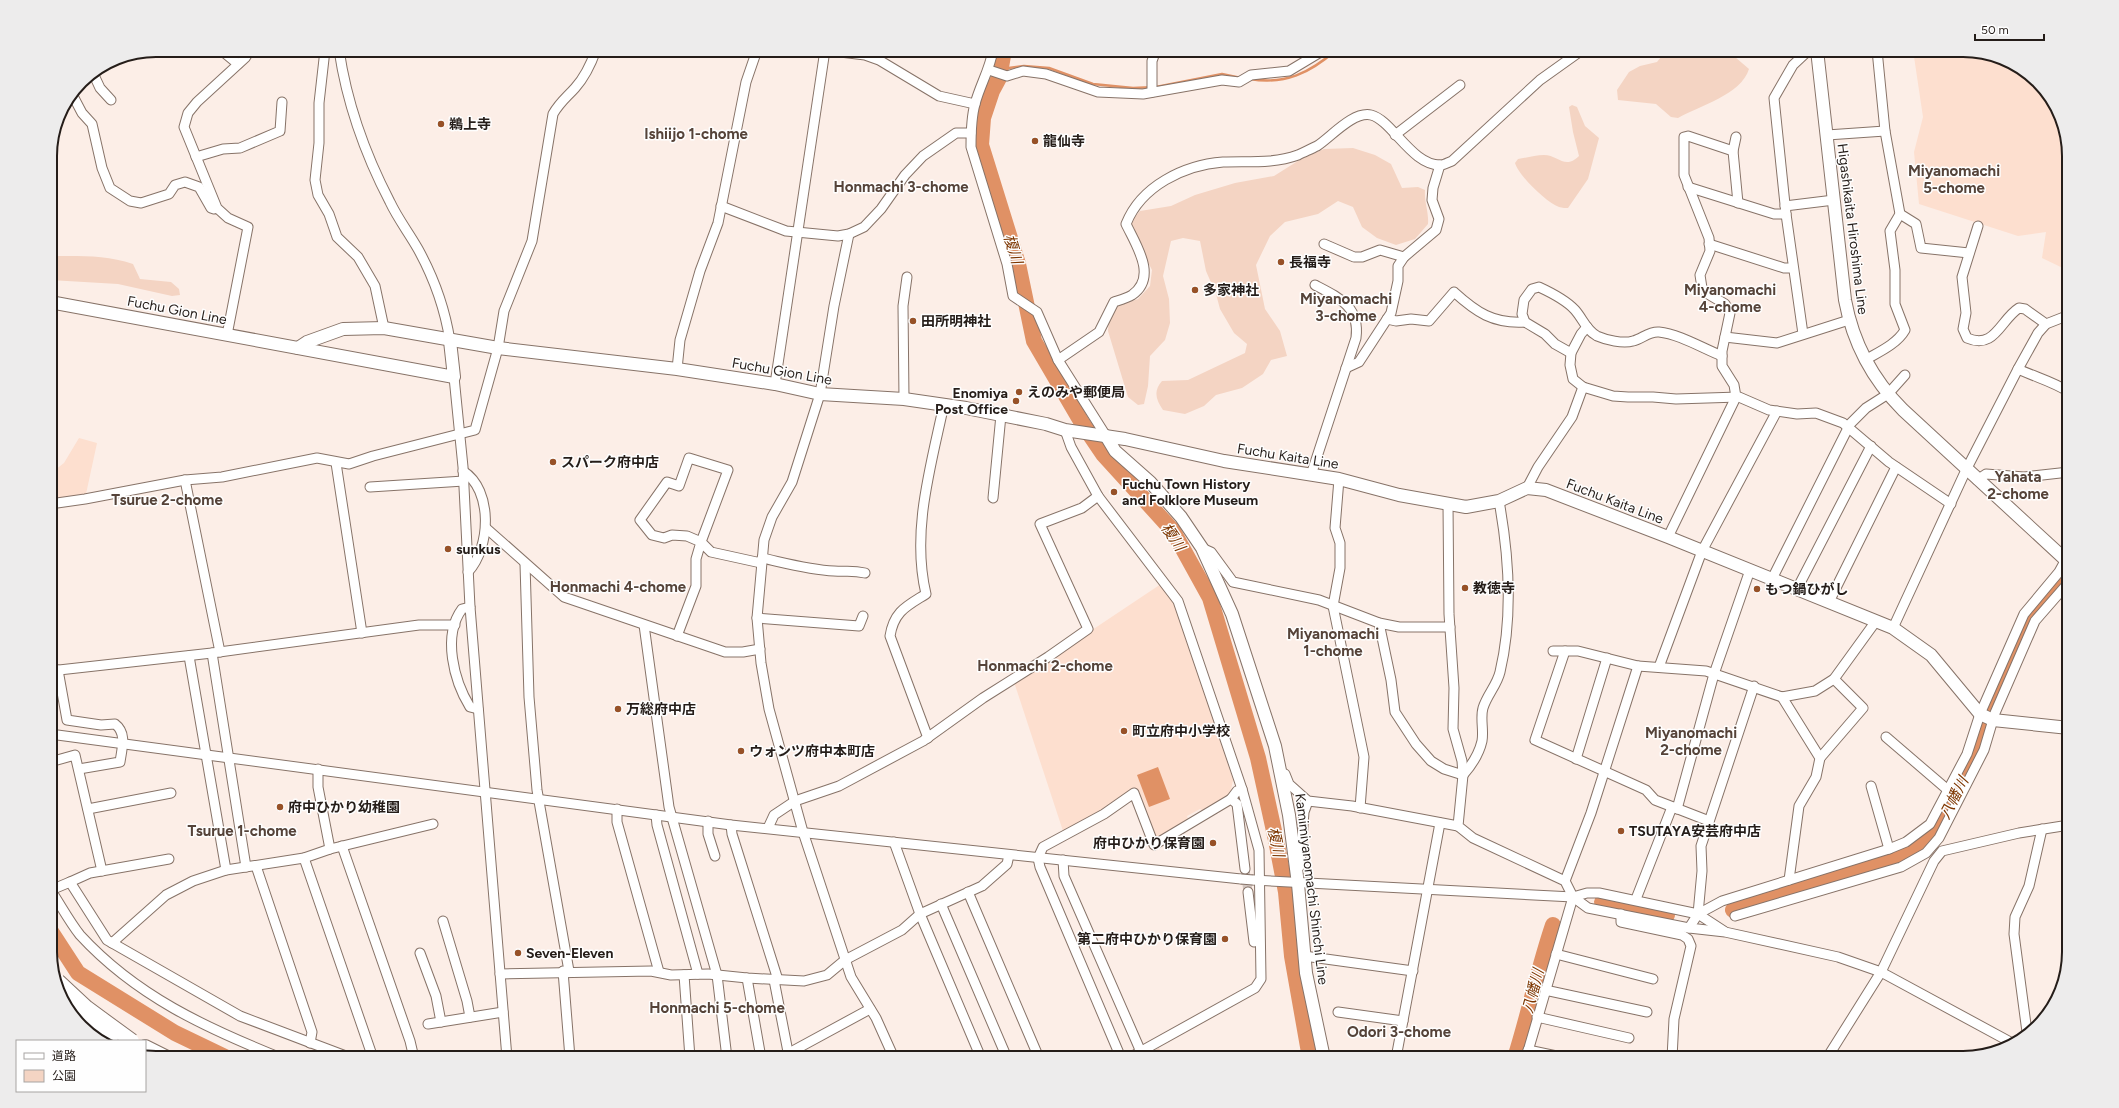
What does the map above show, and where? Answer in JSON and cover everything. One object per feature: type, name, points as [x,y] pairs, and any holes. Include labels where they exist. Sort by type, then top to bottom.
[{"type":"highway","points":[[62,984],[87,1008],[132,1040]]},
{"type":"highway","points":[[76,1009],[131,1040]]},
{"type":"highway","points":[[79,1013],[108,1039]]},
{"type":"main road","name":"Higashikaita Hiroshima Line","points":[[1818,57],[1845,300],[1849,320],[1865,360],[1888,394],[1966,470],[2062,554]]},
{"type":"main road","name":"Fuchu Gion Line","points":[[57,303],[454,376]]},
{"type":"main road","name":"Fuchu Gion Line","points":[[298,348],[307,342],[343,329],[384,328],[450,341],[498,348],[677,369],[775,384],[820,394],[904,399],[944,404],[1080,433],[1101,435]]},
{"type":"main road","points":[[450,341],[454,376]]},
{"type":"main road","name":"Fuchu Kaita Line","points":[[1101,435],[1224,461],[1339,479],[1399,495],[1466,507],[1498,500],[1527,488],[1546,490],[1668,537],[1893,628],[1932,655],[1980,714],[1993,720],[2062,727]]},
{"type":"main road","name":"Kamimiyanomachi Shinchi Line","points":[[1101,435],[1115,451],[1150,482],[1181,517],[1202,548],[1232,614],[1275,746],[1289,815],[1294,884],[1306,973],[1323,1051]]},
{"type":"street","points":[[230,57],[238,64]]},
{"type":"street","points":[[221,213],[217,208],[184,127],[188,113],[197,102],[246,57]]},
{"type":"street","points":[[324,57],[319,103],[319,143],[315,180],[318,195],[329,214],[337,237],[358,257],[375,286],[384,328]]},
{"type":"street","points":[[340,57],[346,87],[360,135],[391,205],[418,248],[431,275],[441,303],[450,341]]},
{"type":"street","points":[[57,503],[185,480],[222,477],[317,458],[336,463],[349,464],[373,456],[475,430],[498,348],[504,310],[532,241],[553,114],[560,101],[575,88],[590,67],[594,57]]},
{"type":"street","points":[[677,369],[680,340],[700,271],[718,223],[746,82],[755,57]]},
{"type":"street","points":[[775,384],[824,57]]},
{"type":"street","points":[[871,57],[879,60],[939,96],[975,104]]},
{"type":"street","points":[[992,57],[989,70],[975,104],[971,133],[971,148],[1007,264],[1013,296],[1037,312],[1058,360],[1101,435]]},
{"type":"street","points":[[1152,92],[1152,61],[1153,57]]},
{"type":"street","points":[[989,70],[1007,76],[1023,71],[1046,74],[1098,92],[1143,94],[1222,80],[1239,82],[1251,75],[1289,71],[1312,57]]},
{"type":"street","points":[[1058,360],[1099,332],[1114,302],[1132,295],[1142,284],[1146,271],[1126,224],[1139,202],[1157,184],[1179,172],[1222,162],[1255,163],[1297,155],[1317,146],[1355,117],[1370,115],[1381,120],[1413,153],[1430,162],[1440,165],[1452,161],[1540,80],[1572,57]]},
{"type":"street","points":[[1802,57],[1793,65],[1774,98],[1785,210],[1803,334]]},
{"type":"street","points":[[1865,360],[1902,336],[1905,330],[1895,304],[1895,270],[1890,231],[1900,214],[1885,131],[1878,57]]},
{"type":"street","points":[[96,78],[100,88],[111,100]]},
{"type":"street","points":[[1395,135],[1460,85]]},
{"type":"street","points":[[75,100],[82,113],[92,124],[102,168],[110,188],[130,201],[141,203],[170,194],[175,185],[185,182],[199,186],[211,208],[248,226],[227,335]]},
{"type":"street","points":[[196,157],[223,149],[240,148],[280,131],[282,102]]},
{"type":"street","points":[[1827,135],[1885,131]]},
{"type":"street","points":[[721,206],[786,231],[798,234],[838,236],[849,234],[864,227],[881,209],[905,175],[923,156],[956,133],[971,133]]},
{"type":"street","points":[[1668,537],[1736,397],[1734,385],[1722,366],[1722,356],[1730,313],[1725,304],[1708,294],[1702,288],[1700,275],[1710,251],[1709,238],[1684,174],[1684,137],[1688,136],[1733,151]]},
{"type":"street","points":[[1736,137],[1733,151],[1738,203]]},
{"type":"street","points":[[1346,368],[1359,362],[1391,313],[1398,281],[1398,266],[1404,257],[1436,230],[1439,219],[1432,200],[1433,188],[1440,165]]},
{"type":"street","points":[[1688,187],[1774,214],[1785,210],[1834,200]]},
{"type":"street","points":[[1900,214],[1916,224],[1921,248],[1969,253]]},
{"type":"street","points":[[1978,226],[1962,277],[1966,313],[1963,329],[1967,338],[1976,342],[1987,340],[1999,330],[2011,313],[2019,308],[2025,309],[2046,324]]},
{"type":"street","points":[[849,234],[834,306],[820,394],[792,482],[772,517],[764,540],[757,618],[769,709],[803,832],[851,977],[870,1009],[891,1051]]},
{"type":"street","points":[[1324,244],[1354,257],[1362,257],[1380,250],[1404,257]]},
{"type":"street","points":[[1709,244],[1784,268],[1793,268]]},
{"type":"street","points":[[904,399],[903,306],[907,277]]},
{"type":"street","points":[[1311,474],[1356,338],[1357,325],[1355,314],[1336,296],[1315,285]]},
{"type":"street","points":[[1525,322],[1522,314],[1524,300],[1532,289],[1539,287],[1559,297],[1575,310],[1587,327],[1596,335],[1610,340],[1633,341],[1656,332],[1673,334],[1696,346],[1722,356]]},
{"type":"street","points":[[1387,319],[1396,321],[1412,319],[1428,321],[1454,292],[1472,308],[1487,317],[1514,323],[1525,322],[1545,334],[1555,344],[1572,352]]},
{"type":"street","points":[[1893,628],[1966,470],[2018,369],[2038,333],[2046,324],[2062,318]]},
{"type":"street","points":[[1725,337],[1777,343],[1849,320]]},
{"type":"street","points":[[1587,327],[1581,334],[1572,352],[1570,365],[1573,379],[1582,387],[1613,396],[1628,397],[1676,399],[1736,397],[1777,411],[1797,414],[1816,413],[1842,423],[1848,427],[1896,467],[1951,504]]},
{"type":"street","points":[[2018,369],[2037,378],[2062,387]]},
{"type":"street","points":[[1772,579],[1848,427],[1866,408],[1888,394],[1905,375]]},
{"type":"street","points":[[454,376],[464,481],[470,606],[506,1051]]},
{"type":"street","points":[[1527,488],[1538,467],[1554,446],[1572,417],[1582,387]]},
{"type":"street","points":[[928,738],[890,636],[892,627],[900,610],[926,594],[923,580],[921,551],[923,504],[944,404]]},
{"type":"street","points":[[1659,668],[1702,551],[1777,411]]},
{"type":"street","points":[[994,498],[1001,415]]},
{"type":"street","points":[[1065,430],[1071,447],[1098,496],[1178,601],[1242,789],[1259,850],[1261,980],[1255,988],[1143,1051]]},
{"type":"street","points":[[1797,589],[1871,446]]},
{"type":"street","points":[[677,636],[696,586],[696,559],[701,542],[728,470],[689,458],[679,486],[667,482],[640,520],[652,535],[664,538],[672,535],[687,536],[701,542],[711,552],[761,561],[836,572],[850,570],[865,573]]},
{"type":"street","points":[[336,463],[362,633]]},
{"type":"street","points":[[1829,602],[1896,467]]},
{"type":"street","points":[[463,470],[471,476],[477,484],[486,517],[486,528],[483,544],[475,564],[468,572]]},
{"type":"street","points":[[1977,480],[1986,474],[2024,477],[2062,473]]},
{"type":"street","points":[[1339,479],[1335,528],[1340,543],[1340,568],[1333,606],[1364,757],[1360,808]]},
{"type":"street","points":[[185,480],[216,653],[228,757],[246,867]]},
{"type":"street","points":[[370,487],[464,481]]},
{"type":"street","points":[[768,828],[774,815],[795,801],[839,786],[928,738],[983,698],[1048,657],[1088,629],[1040,524],[1082,508],[1098,496]]},
{"type":"street","points":[[1463,775],[1472,764],[1482,741],[1483,709],[1500,674],[1504,648],[1508,597],[1505,534],[1498,500]]},
{"type":"street","points":[[1448,504],[1450,626],[1454,688],[1452,729],[1462,761],[1463,775],[1458,826]]},
{"type":"street","points":[[486,528],[564,597],[644,626],[725,652],[742,652],[760,649]]},
{"type":"street","points":[[1202,548],[1211,552],[1233,582],[1319,600],[1379,623],[1399,627],[1450,626]]},
{"type":"street","points":[[525,564],[529,697],[539,799],[566,971],[570,1051]]},
{"type":"street","points":[[1698,914],[1722,901],[1889,849],[1906,842],[1930,824],[1949,791],[1967,754],[1980,714],[2024,614],[2062,568]]},
{"type":"street","points":[[1636,899],[1674,808],[1714,674],[1750,570]]},
{"type":"street","points":[[1735,916],[1901,866],[1926,853],[1939,838],[1952,815],[1984,750],[1993,720],[2035,621],[2062,590]]},
{"type":"street","points":[[470,606],[462,609],[455,625],[452,642],[453,670],[460,692],[470,707],[478,709]]},
{"type":"street","points":[[757,618],[859,626],[863,616]]},
{"type":"street","points":[[1553,651],[1578,651],[1638,666],[1691,669],[1754,686],[1782,697],[1815,691],[1834,679],[1876,621]]},
{"type":"street","points":[[1379,623],[1391,680],[1395,712],[1416,744],[1431,761],[1444,769],[1463,775]]},
{"type":"street","points":[[57,671],[216,653],[419,625],[455,625]]},
{"type":"street","points":[[644,626],[669,807],[717,975],[725,1051]]},
{"type":"street","points":[[1565,650],[1535,740],[1646,790],[1655,800],[1708,821]]},
{"type":"street","points":[[189,656],[226,870]]},
{"type":"street","points":[[1576,759],[1607,658]]},
{"type":"street","points":[[1565,881],[1591,813],[1638,666]]},
{"type":"street","points":[[1789,880],[1800,806],[1816,777],[1820,758],[1863,708],[1834,679]]},
{"type":"street","points":[[57,682],[67,720],[101,725],[114,724],[120,728],[123,734],[120,762],[79,769]]},
{"type":"street","points":[[1689,928],[1698,914],[1702,870],[1701,846],[1708,821],[1754,686]]},
{"type":"street","points":[[1782,697],[1820,758]]},
{"type":"street","points":[[57,735],[731,825],[1259,881],[1294,884],[1573,897],[1587,893],[1599,893],[1636,899],[1698,914],[1725,932]]},
{"type":"street","points":[[1886,737],[1949,791]]},
{"type":"street","points":[[1275,746],[1289,784],[1308,801],[1360,808],[1458,826],[1472,838],[1565,881],[1573,897],[1588,908],[1689,928],[1725,932],[1838,957],[1881,972],[2007,1040]]},
{"type":"street","points":[[57,760],[75,755],[102,871]]},
{"type":"street","points":[[318,769],[318,787],[330,849]]},
{"type":"street","points":[[1871,786],[1889,849]]},
{"type":"street","points":[[1118,1051],[1040,867],[1038,858],[1043,847],[1104,814],[1134,793],[1154,846],[1231,799],[1237,791],[1242,789]]},
{"type":"street","points":[[88,809],[171,793]]},
{"type":"street","points":[[1231,799],[1236,804],[1245,869]]},
{"type":"street","points":[[1294,884],[1304,812],[1308,801]]},
{"type":"street","points":[[617,809],[617,822],[659,972]]},
{"type":"street","points":[[656,814],[657,825],[698,974]]},
{"type":"street","points":[[708,821],[708,834],[715,856]]},
{"type":"street","points":[[1397,1051],[1429,890],[1440,823]]},
{"type":"street","points":[[112,942],[166,895],[193,881],[226,870],[304,858],[330,849],[433,824]]},
{"type":"street","points":[[731,825],[732,834],[776,980],[788,1051]]},
{"type":"street","points":[[1831,1051],[1881,972],[1934,861],[1942,851],[2062,826]]},
{"type":"street","points":[[2026,1027],[2014,934],[2015,917],[2029,886],[2042,829]]},
{"type":"street","points":[[894,842],[920,914],[978,1051]]},
{"type":"street","points":[[342,846],[412,1051]]},
{"type":"street","points":[[500,974],[566,971],[651,971],[670,975],[698,974],[804,981],[826,975],[845,960],[902,930],[920,914],[982,886],[1007,864],[1009,855]]},
{"type":"street","points":[[304,858],[371,1051]]},
{"type":"street","points":[[57,887],[90,872],[170,859]]},
{"type":"street","points":[[1063,860],[1064,876],[1141,1051]]},
{"type":"street","points":[[256,866],[312,1032],[310,1043]]},
{"type":"street","points":[[70,882],[106,940],[112,942],[240,1016],[332,1051]]},
{"type":"street","points":[[968,892],[1036,1051]]},
{"type":"street","points":[[1248,892],[1255,956],[1260,960]]},
{"type":"street","points":[[1528,1051],[1573,897]]},
{"type":"street","points":[[57,899],[79,934],[109,964],[142,990],[222,1035],[263,1051]]},
{"type":"street","points":[[941,904],[1003,1051]]},
{"type":"street","points":[[1621,914],[1621,922],[1682,935],[1688,939],[1691,946],[1674,1019],[1672,1051]]},
{"type":"street","points":[[443,921],[467,1001],[470,1017]]},
{"type":"street","points":[[420,953],[436,996],[441,1022]]},
{"type":"street","points":[[1556,954],[1653,980]]},
{"type":"street","points":[[1304,956],[1413,971]]},
{"type":"street","points":[[684,975],[689,1051]]},
{"type":"street","points":[[747,978],[760,1051]]},
{"type":"street","points":[[1545,990],[1647,1012]]},
{"type":"street","points":[[796,1051],[870,1009]]},
{"type":"street","points":[[428,1024],[503,1012]]},
{"type":"street","points":[[1338,1012],[1403,1021]]},
{"type":"street","points":[[1537,1018],[1629,1038]]},
{"type":"shaded area","points":[[1914,57],[1963,57],[1988,60],[2007,67],[2028,82],[2037,91],[2052,112],[2057,124],[2062,150],[2062,268],[2042,258],[2046,232],[2018,236],[1919,204],[1914,152],[1923,117]]},
{"type":"shaded area","points":[[79,438],[97,443],[86,494],[57,498],[57,468],[64,463]]},
{"type":"shaded area","name":"町立府中小学校","points":[[1161,584],[1177,606],[1233,780],[1230,795],[1205,812],[1200,809],[1187,816],[1189,823],[1157,839],[1153,837],[1134,788],[1101,811],[1063,831],[1014,682]]},
{"type":"shaded area","points":[[1158,767],[1170,799],[1149,807],[1137,775]]},
{"type":"green space","points":[[1661,57],[1735,57],[1749,69],[1745,78],[1729,93],[1678,118],[1671,117],[1656,104],[1618,100],[1617,90],[1629,72],[1640,66],[1657,62]]},
{"type":"green space","points":[[1572,105],[1577,107],[1585,126],[1599,138],[1588,179],[1568,208],[1564,208],[1559,207],[1547,200],[1540,194],[1522,175],[1515,163],[1518,159],[1541,155],[1549,156],[1565,162],[1570,162],[1579,156],[1569,107]]},
{"type":"green space","points":[[1353,148],[1375,155],[1391,164],[1402,188],[1418,187],[1425,190],[1428,224],[1415,239],[1396,245],[1377,238],[1362,227],[1353,207],[1338,201],[1318,214],[1285,222],[1270,236],[1256,265],[1265,309],[1280,331],[1287,356],[1271,360],[1263,374],[1242,388],[1216,395],[1204,406],[1185,414],[1163,410],[1156,396],[1157,388],[1162,381],[1188,380],[1245,353],[1247,344],[1234,333],[1220,309],[1216,294],[1206,271],[1200,241],[1183,238],[1171,241],[1163,276],[1169,299],[1170,323],[1165,340],[1150,356],[1148,386],[1144,404],[1138,405],[1128,397],[1108,331],[1109,318],[1117,306],[1138,299],[1150,286],[1152,270],[1131,229],[1132,220],[1140,211],[1171,206],[1195,195],[1235,183],[1274,176],[1301,159],[1324,149]]},
{"type":"green space","points":[[57,256],[84,256],[114,259],[133,264],[140,279],[171,282],[179,289],[180,295],[172,296],[118,284],[57,280]]},
{"type":"green space","points":[[1159,1048],[1160,1051],[1153,1051]]},
{"type":"waterway","name":"榎川","points":[[1003,57],[999,78],[992,91],[983,118],[981,145],[1018,264],[1034,341],[1082,423],[1103,454],[1173,531],[1210,598],[1258,758],[1276,840],[1286,892],[1292,956],[1309,1051]]},
{"type":"waterway","points":[[1250,79],[1286,79],[1307,71],[1327,57]]},
{"type":"waterway","points":[[1001,69],[1024,66],[1049,68],[1093,84],[1133,88],[1156,87],[1222,74],[1241,78]]},
{"type":"waterway","name":"八幡川","points":[[1733,910],[1890,862],[1911,852],[1942,823],[1975,755],[1991,706],[2028,617],[2035,607],[2062,578]]},
{"type":"waterway","name":"八幡川","points":[[1602,902],[1615,903],[1667,915]]},
{"type":"waterway","name":"八幡川","points":[[1517,1051],[1553,925]]},
{"type":"waterway","points":[[57,941],[78,973],[175,1033],[212,1051]]},
{"type":"tunnel","points":[[1245,869],[1248,892]]},
{"type":"place","name":"鵜上寺","points":[[441,124]]},
{"type":"place","name":"龍仙寺","points":[[1035,141]]},
{"type":"place","name":"長福寺","points":[[1281,262]]},
{"type":"place","name":"多家神社","points":[[1195,290]]},
{"type":"place","name":"田所明神社","points":[[913,321]]},
{"type":"place","name":"えのみや郵便局","points":[[1019,392]]},
{"type":"place","name":"Enomiya Post Office","points":[[1016,401]]},
{"type":"place","name":"スパーク府中店","points":[[553,462]]},
{"type":"place","name":"Fuchu Town History and Folklore Museum","points":[[1114,492]]},
{"type":"place","name":"sunkus","points":[[448,549]]},
{"type":"place","name":"教徳寺","points":[[1465,588]]},
{"type":"place","name":"もつ鍋ひがし","points":[[1757,589]]},
{"type":"place","name":"万総府中店","points":[[618,709]]},
{"type":"place","name":"町立府中小学校","points":[[1124,731]]},
{"type":"place","name":"ウォンツ府中本町店","points":[[741,751]]},
{"type":"place","name":"府中ひかり幼稚園","points":[[280,807]]},
{"type":"place","name":"TSUTAYA安芸府中店","points":[[1621,831]]},
{"type":"place","name":"府中ひかり保育園","points":[[1213,843]]},
{"type":"place","name":"第二府中ひかり保育園","points":[[1225,939]]},
{"type":"place","name":"Seven-Eleven","points":[[518,953]]},
{"type":"district","name":"Ishiijo 1-chome","points":[[696,134]]},
{"type":"district","name":"Miyanomachi 5-chome","points":[[1954,180]]},
{"type":"district","name":"Honmachi 3-chome","points":[[901,187]]},
{"type":"district","name":"Miyanomachi 4-chome","points":[[1730,298]]},
{"type":"district","name":"Miyanomachi 3-chome","points":[[1346,308]]},
{"type":"district","name":"Yahata 2-chome","points":[[2018,486]]},
{"type":"district","name":"Tsurue 2-chome","points":[[167,500]]},
{"type":"district","name":"Honmachi 4-chome","points":[[618,587]]},
{"type":"district","name":"Miyanomachi 1-chome","points":[[1333,642]]},
{"type":"district","name":"Honmachi 2-chome","points":[[1045,666]]},
{"type":"district","name":"Miyanomachi 2-chome","points":[[1691,742]]},
{"type":"district","name":"Tsurue 1-chome","points":[[242,831]]},
{"type":"district","name":"Honmachi 5-chome","points":[[717,1008]]},
{"type":"district","name":"Odori 3-chome","points":[[1399,1032]]}]
